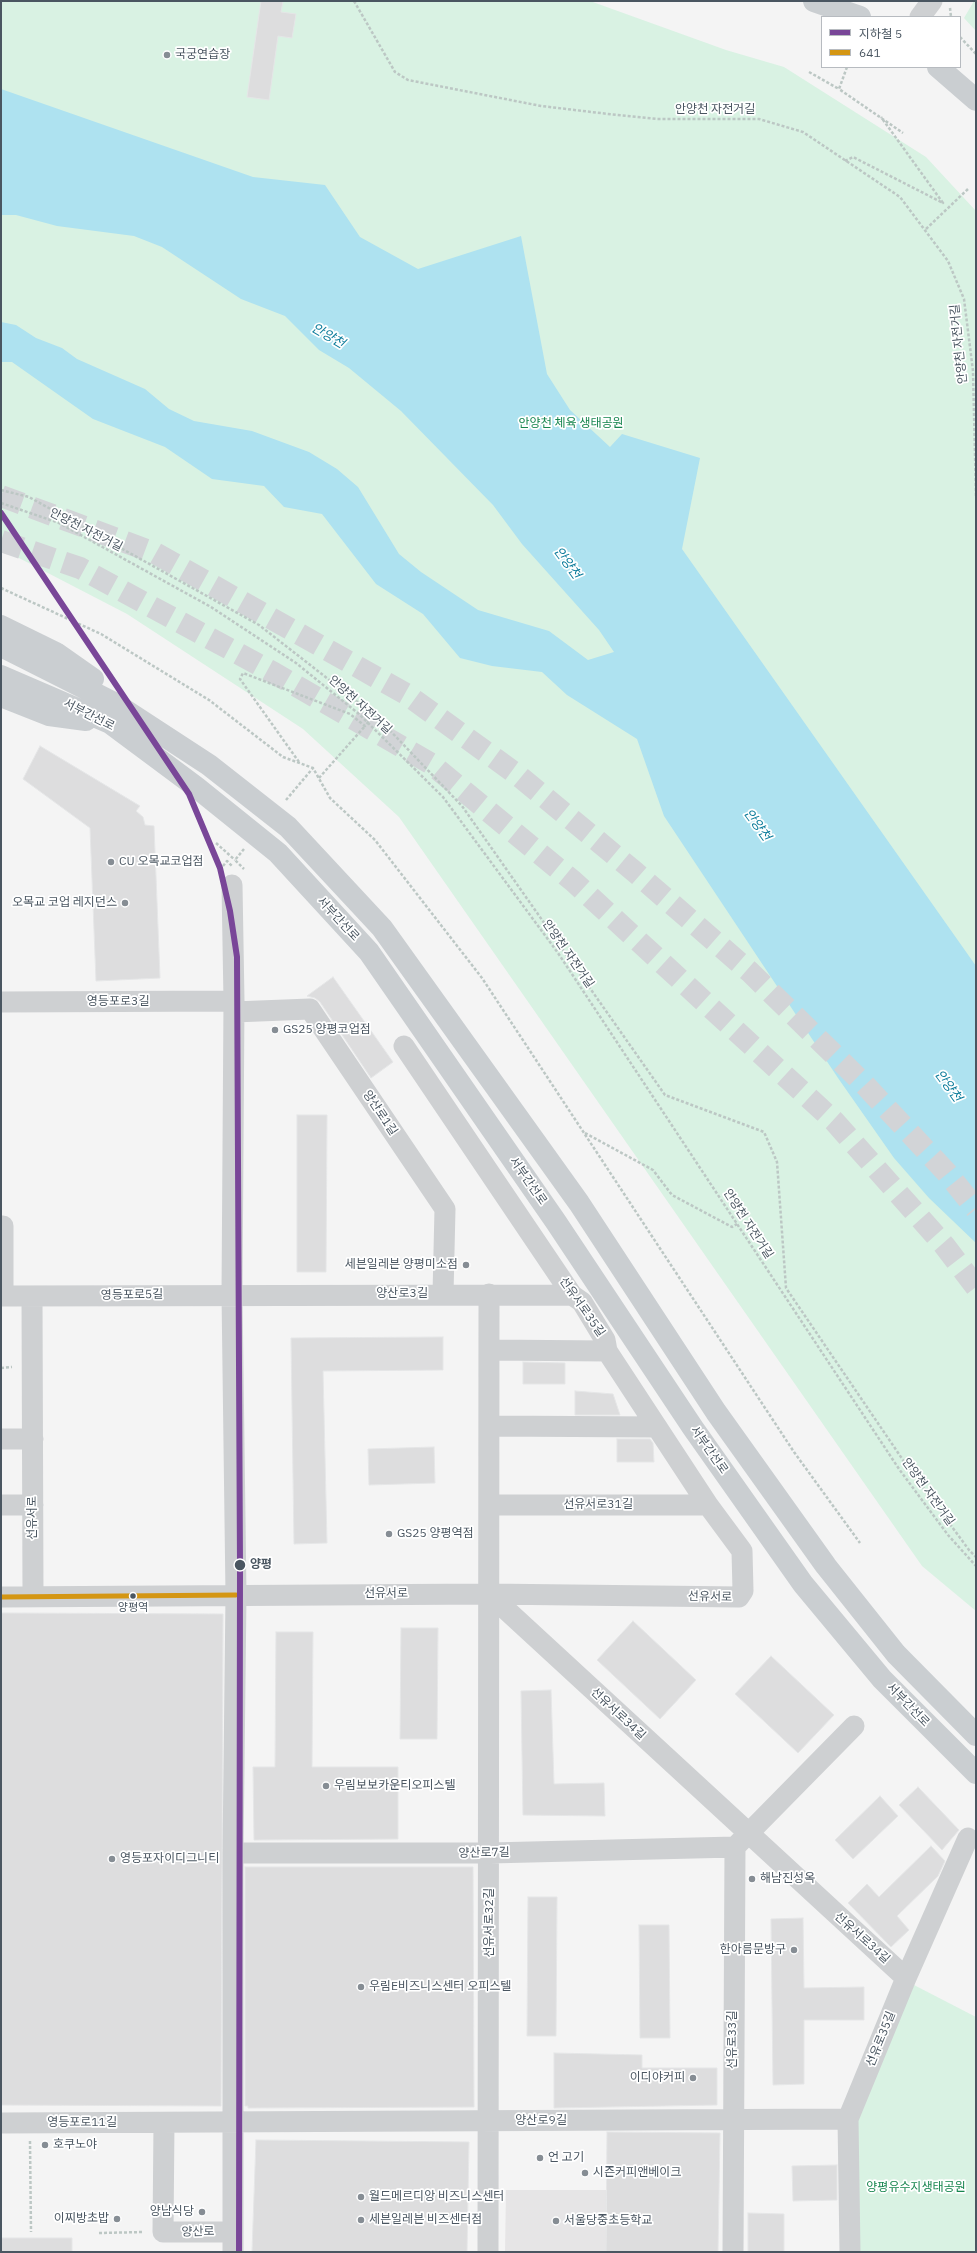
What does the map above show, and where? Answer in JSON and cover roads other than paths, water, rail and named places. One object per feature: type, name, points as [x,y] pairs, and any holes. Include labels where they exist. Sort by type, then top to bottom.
[{"type":"main road","points":[[814,1],[857,16]]},
{"type":"main road","points":[[939,68],[976,100]]},
{"type":"main road","points":[[1,626],[56,653],[106,688],[112,713],[49,715],[1,696]]},
{"type":"main road","name":"서부간선로","points":[[1,646],[112,713],[209,765],[288,827],[382,928],[579,1203],[716,1412],[826,1566],[896,1654],[976,1735]]},
{"type":"main road","name":"서부간선로","points":[[1,676],[112,713],[196,787],[278,853],[369,952],[556,1222],[693,1428],[803,1584],[882,1679],[972,1771]]},
{"type":"street","points":[[922,16],[941,4]]},
{"type":"street","name":"양산로","points":[[232,885],[234,1006],[232,1294],[236,1595],[233,1853],[232,2252]]},
{"type":"street","name":"영등포로3길","points":[[1,1002],[234,1006]]},
{"type":"street","name":"양산로1길","points":[[234,1006],[310,1009],[445,1209],[443,1294]]},
{"type":"street","name":"선유서로35길","points":[[404,1046],[572,1295],[582,1302],[605,1340],[607,1351],[708,1505],[742,1551],[743,1592],[739,1597]]},
{"type":"street","name":"영등포로5길","points":[[2,1226],[2,1296],[232,1294]]},
{"type":"street","name":"양산로3길","points":[[232,1294],[572,1295]]},
{"type":"street","points":[[489,1294],[489,1594]]},
{"type":"street","points":[[1,1439],[33,1439],[32,1296]]},
{"type":"street","points":[[489,1350],[607,1351]]},
{"type":"street","points":[[489,1426],[657,1427]]},
{"type":"street","name":"선유서로","points":[[33,1439],[33,1596]]},
{"type":"street","points":[[1,1505],[33,1505]]},
{"type":"street","name":"선유서로31길","points":[[489,1505],[708,1505]]},
{"type":"street","name":"선유서로","points":[[1,1597],[489,1594],[739,1597]]},
{"type":"street","name":"선유서로34길","points":[[489,1594],[741,1840],[906,1978]]},
{"type":"street","name":"선유서로32길","points":[[488,2252],[490,2122],[489,1594]]},
{"type":"street","points":[[741,1840],[854,1726]]},
{"type":"street","name":"선유로35길","points":[[850,2252],[848,2119],[906,1978],[968,1838]]},
{"type":"street","name":"양산로7길","points":[[233,1853],[490,1853],[741,1840]]},
{"type":"street","name":"선유로33길","points":[[733,2252],[733,2119],[741,1840]]},
{"type":"street","name":"양산로9길","points":[[233,2123],[848,2119]]},
{"type":"street","name":"영등포로11길","points":[[1,2123],[233,2123]]},
{"type":"street","name":"양산로","points":[[164,2123],[163,2232],[233,2232]]},
{"type":"water","name":"안양천","points":[[1,89],[253,177],[325,185],[360,237],[418,269],[521,236],[547,374],[570,410],[610,447],[622,434],[700,458],[682,549],[976,966],[976,1243],[929,1198],[894,1158],[838,1078],[664,816],[637,739],[567,695],[542,672],[492,666],[460,658],[423,614],[376,584],[322,514],[284,507],[264,486],[212,479],[165,447],[93,419],[12,362],[1,362],[1,322],[16,325],[36,338],[62,348],[77,359],[145,389],[169,409],[194,421],[252,431],[309,452],[337,469],[358,487],[399,554],[421,572],[478,610],[549,631],[588,660],[614,652],[599,630],[522,544],[493,505],[401,411],[349,368],[319,350],[285,316],[241,299],[162,247],[134,236],[57,226],[16,215],[1,215]]},
{"type":"tunnel","points":[[1,496],[155,553],[406,694],[519,776],[635,872],[750,972],[864,1084],[947,1173],[976,1209]]},
{"type":"tunnel","points":[[1,541],[80,568],[274,673],[430,763],[573,881],[834,1121],[944,1245],[976,1287]]},
{"type":"metro line","name":"5","points":[[1,513],[189,794],[220,868],[230,911],[237,957],[240,1566],[239,2252]]},
{"type":"place","name":"국궁연습장","points":[[167,55]]},
{"type":"place","name":"CU 오목교코업점","points":[[111,862]]},
{"type":"place","name":"오목교 코업 레지던스","points":[[125,903]]},
{"type":"place","name":"GS25 양평코업점","points":[[275,1030]]},
{"type":"place","name":"세븐일레븐 양평미소점","points":[[466,1265]]},
{"type":"place","name":"GS25 양평역점","points":[[389,1534]]},
{"type":"place","name":"양평","points":[[240,1565]]},
{"type":"place","name":"양평역","points":[[133,1596]]},
{"type":"place","name":"우림보보카운티오피스텔","points":[[326,1786]]},
{"type":"place","name":"영등포자이디그니티","points":[[112,1859]]},
{"type":"place","name":"해남진성옥","points":[[752,1879]]},
{"type":"place","name":"한아름문방구","points":[[794,1950]]},
{"type":"place","name":"우림E비즈니스센터 오피스텔","points":[[361,1987]]},
{"type":"place","name":"이디야커피","points":[[693,2078]]},
{"type":"place","name":"호쿠노야","points":[[45,2145]]},
{"type":"place","name":"언 고기","points":[[540,2158]]},
{"type":"place","name":"시즌커피앤베이크","points":[[585,2173]]},
{"type":"place","name":"월드메르디앙 비즈니스센터","points":[[361,2197]]},
{"type":"place","name":"양남식당","points":[[202,2212]]},
{"type":"place","name":"이찌방초밥","points":[[117,2219]]},
{"type":"place","name":"세븐일레븐 비즈센터점","points":[[361,2220]]},
{"type":"place","name":"서울당중초등학교","points":[[556,2221]]},
{"type":"park label","name":"안양천 체육 생태공원","points":[[571,424]]},
{"type":"park label","name":"양평유수지생태공원","points":[[916,2188]]}]
